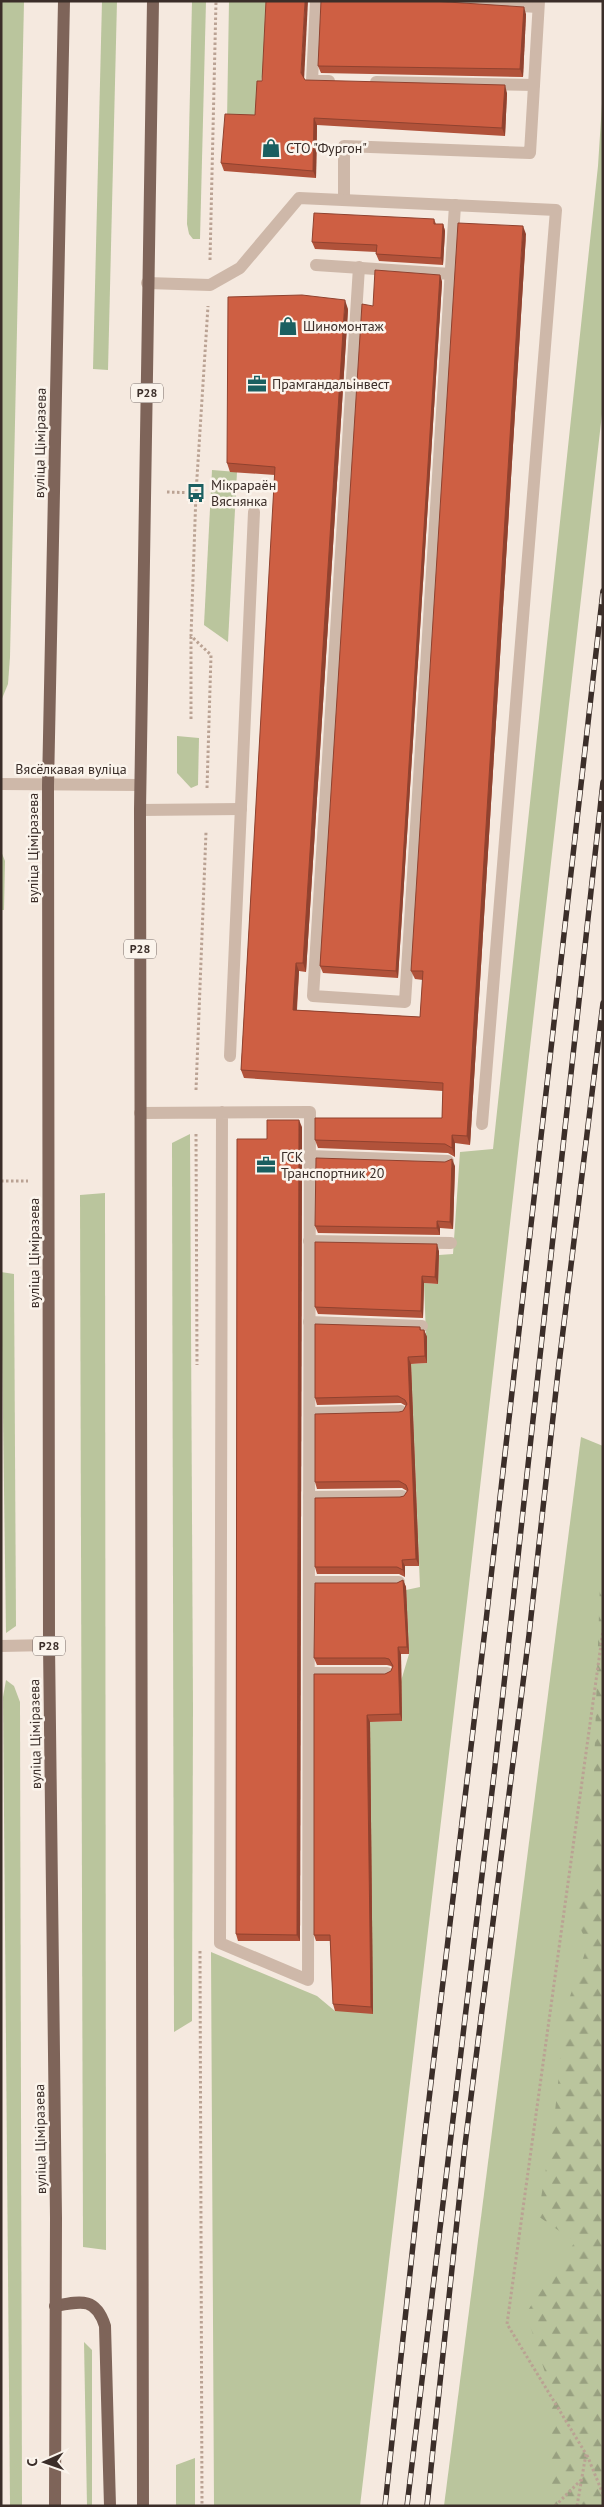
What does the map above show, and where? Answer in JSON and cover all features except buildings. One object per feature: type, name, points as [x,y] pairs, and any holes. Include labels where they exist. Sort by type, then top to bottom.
[{"type":"main road","name":"вуліца Ціміразева","points":[[55,2506],[49,1645],[48,786],[64,1]]},
{"type":"main road","name":"Р28","points":[[143,2506],[140,785],[153,1]]},
{"type":"main road","points":[[55,2306],[89,2303],[100,2311],[105,2326],[110,2506]]},
{"type":"street","points":[[316,1],[312,81],[341,82]]},
{"type":"street","points":[[344,200],[344,146],[530,153],[538,4],[436,1]]},
{"type":"street","points":[[360,82],[534,85]]},
{"type":"street","points":[[147,283],[210,286],[240,268],[300,198],[556,210],[482,1124]]},
{"type":"street","points":[[359,267],[313,996],[405,1002],[455,205]]},
{"type":"street","points":[[316,265],[451,274]]},
{"type":"street","points":[[230,1056],[254,512]]},
{"type":"street","name":"Вясёлкавая вуліца","points":[[1,784],[48,786],[140,785]]},
{"type":"street","points":[[140,810],[241,809]]},
{"type":"street","points":[[140,1113],[222,1112],[310,1112],[308,1980],[220,1944],[222,1112]]},
{"type":"street","points":[[310,1156],[448,1161]]},
{"type":"street","points":[[309,1240],[451,1243]]},
{"type":"street","points":[[309,1322],[422,1326]]},
{"type":"street","points":[[310,1412],[401,1412]]},
{"type":"street","points":[[309,1497],[402,1496]]},
{"type":"street","points":[[309,1582],[399,1582]]},
{"type":"street","points":[[1,1646],[49,1645]]},
{"type":"street","points":[[309,1673],[387,1673]]},
{"type":"path","points":[[146,491],[196,493]]},
{"type":"path","points":[[191,636],[191,719]]},
{"type":"path","points":[[603,1630],[508,2324],[586,2454],[603,2494]]},
{"type":"path","points":[[577,2506],[586,2454]]},
{"type":"path","points":[[555,2506],[582,2479]]},
{"type":"green space","points":[[1,1],[24,1],[10,657],[8,684],[1,701]]},
{"type":"green space","points":[[102,1],[117,1],[108,370],[93,369]]},
{"type":"green space","points":[[192,1],[206,1],[200,239],[193,239],[189,234],[187,224]]},
{"type":"green space","points":[[229,1],[269,1],[266,62],[259,88],[258,122],[227,121]]},
{"type":"green space","points":[[603,88],[603,405],[468,1593],[360,2506],[214,2506],[211,1952],[317,1996],[335,2011],[370,1722],[402,1721],[401,1681],[409,1654],[406,1590],[420,1587],[411,1364],[427,1363],[424,1283],[438,1284],[439,1255],[453,1254],[460,1152],[493,1149],[598,166]]},
{"type":"green space","points":[[212,470],[237,472],[228,642],[204,625]]},
{"type":"green space","points":[[177,736],[199,738],[198,785],[191,788],[177,773]]},
{"type":"green space","points":[[1,851],[5,861],[4,910],[1,910]]},
{"type":"green space","points":[[190,1134],[193,1707],[192,2021],[174,2032],[172,1143]]},
{"type":"green space","points":[[105,1193],[106,2250],[83,2247],[80,1195]]},
{"type":"green space","points":[[1,1272],[14,1274],[16,1626],[6,1633]]},
{"type":"green space","points":[[581,1437],[603,1446],[603,2506],[444,2506]]},
{"type":"green space","points":[[603,1582],[603,2506],[546,2506],[550,2477],[550,2388],[526,2313],[575,2242],[538,2216],[554,2121],[566,2008],[588,1944],[573,1914],[590,1892],[600,1583]]},
{"type":"green space","points":[[6,1680],[14,1686],[20,1702],[22,2506],[10,2506],[3,1697]]},
{"type":"green space","points":[[84,2342],[92,2350],[92,2506],[87,2506]]},
{"type":"green space","points":[[195,2458],[195,2506],[176,2506],[176,2465]]},
{"type":"railway","points":[[385,2506],[425,2133],[486,1621],[603,591]]},
{"type":"railway","points":[[407,2506],[495,1766],[603,782]]},
{"type":"railway","points":[[427,2506],[465,2145],[529,1635],[558,1372],[603,1003]]},
{"type":"place","name":"СТО \"Фургон\"","points":[[271,148]]},
{"type":"place","name":"Шиномонтаж","points":[[288,326]]},
{"type":"place","name":"Прамгандальінвест","points":[[257,384]]},
{"type":"place","name":"Мікрараён Вяснянка","points":[[196,493]]},
{"type":"place","name":"ГСК Транспортник 20","points":[[266,1165]]}]
